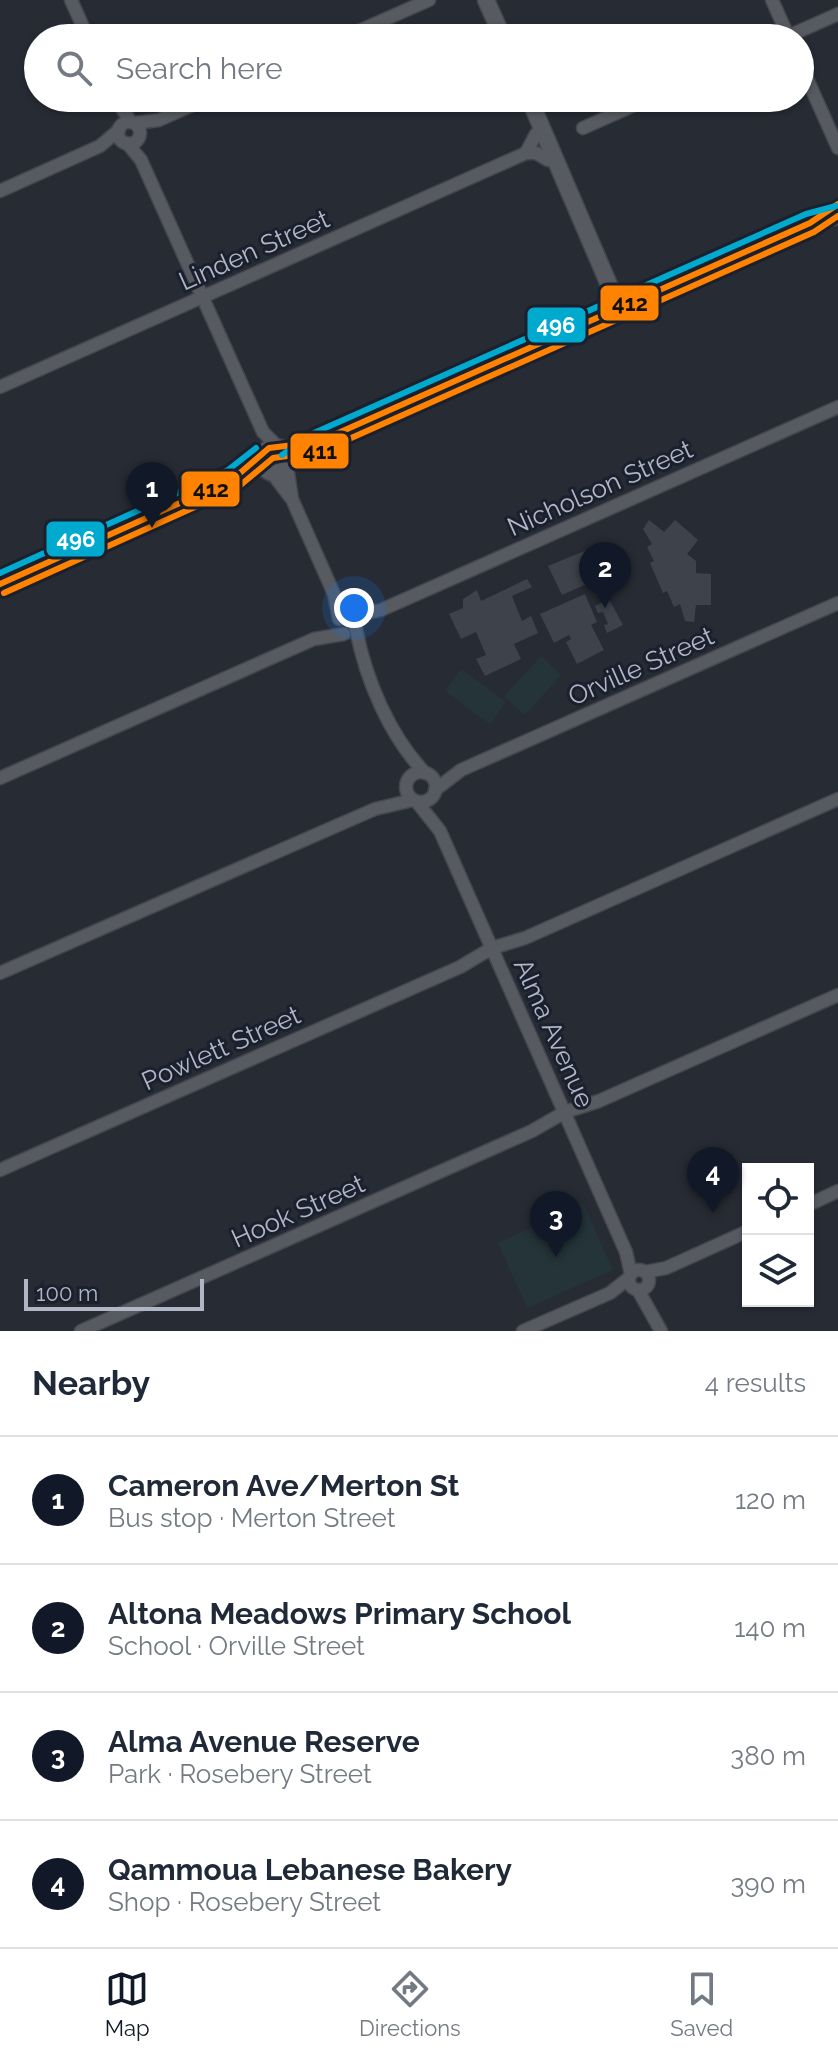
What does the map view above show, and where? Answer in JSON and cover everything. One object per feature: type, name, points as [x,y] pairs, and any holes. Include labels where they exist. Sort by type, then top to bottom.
[{"type":"street","points":[[71,0],[82,24]]},
{"type":"street","points":[[375,24],[429,0]]},
{"type":"street","points":[[477,0],[487,24]]},
{"type":"street","points":[[486,0],[497,24]]},
{"type":"street","points":[[772,0],[782,24]]},
{"type":"street","points":[[814,25],[838,14]]},
{"type":"street","points":[[814,94],[838,148]]},
{"type":"street","points":[[120,112],[399,741],[407,793],[415,801]]},
{"type":"street","points":[[0,191],[177,112]]},
{"type":"street","points":[[526,112],[609,284]]},
{"type":"street","points":[[535,112],[619,308]]},
{"type":"street","points":[[583,128],[619,112]]},
{"type":"street","points":[[536,134],[526,153],[536,153],[548,160]]},
{"type":"street","name":"Linden Street","points":[[0,387],[526,153]]},
{"type":"street","points":[[810,223],[838,204]]},
{"type":"street","points":[[0,584],[810,223],[838,216]]},
{"type":"street","name":"Nicholson Street","points":[[0,778],[838,407]]},
{"type":"street","name":"Orville Street","points":[[434,792],[461,770],[838,603]]},
{"type":"street","points":[[0,973],[375,809],[427,801],[434,792],[434,782],[399,741]]},
{"type":"street","name":"Orville Street","points":[[427,774],[461,770]]},
{"type":"street","points":[[375,809],[413,775],[427,774]]},
{"type":"street","name":"Alma Avenue","points":[[434,792],[440,831],[661,1331]]},
{"type":"street","name":"Powlett Street","points":[[0,1170],[838,799]]},
{"type":"street","name":"Alma Avenue","points":[[415,801],[440,831]]},
{"type":"street","name":"Hook Street","points":[[81,1331],[838,995]]},
{"type":"street","points":[[814,1202],[838,1191]]},
{"type":"street","points":[[523,1331],[742,1234]]},
{"type":"shaded area","points":[[541,656],[561,675],[525,715],[504,696]]},
{"type":"shaded area","points":[[461,669],[506,702],[490,724],[445,691]]},
{"type":"shaded area","points":[[583,1203],[613,1270],[527,1308],[498,1243]]},
{"type":"building","points":[[649,520],[664,532],[675,520],[698,540],[687,554],[696,561],[696,573],[711,574],[711,605],[696,605],[694,622],[685,621],[680,604],[674,607],[667,591],[663,593],[650,563],[654,561],[647,547],[652,544],[643,529]]},
{"type":"building","points":[[594,547],[605,576],[562,595],[548,566]]},
{"type":"building","points":[[527,579],[532,587],[512,596],[522,621],[531,616],[538,633],[514,644],[521,659],[485,676],[476,659],[486,655],[476,632],[461,639],[449,614],[463,608],[463,599],[477,590],[481,601]]},
{"type":"building","points":[[585,594],[597,622],[591,625],[604,650],[577,664],[566,642],[571,639],[569,635],[554,643],[540,614]]},
{"type":"building","points":[[609,599],[623,625],[607,633],[604,625],[608,624],[603,612],[598,613],[595,606]]},
{"type":"transit line","name":"412","points":[[0,584],[233,479],[269,448],[318,442],[810,223],[838,204]]},
{"type":"transit line","name":"496","points":[[282,455],[314,433],[806,214],[836,206]]},
{"type":"transit line","name":"411","points":[[4,593],[237,488],[273,458],[322,451],[814,232],[838,216]]},
{"type":"transit line","name":"496","points":[[0,573],[228,470],[256,448]]},
{"type":"place","name":"Cameron Ave/Merton St","points":[[152,528]]},
{"type":"place","name":"Altona Meadows Primary School","points":[[605,608]]},
{"type":"place","name":"Qammoua Lebanese Bakery","points":[[713,1213]]},
{"type":"place","name":"Alma Avenue Reserve","points":[[556,1257]]}]
